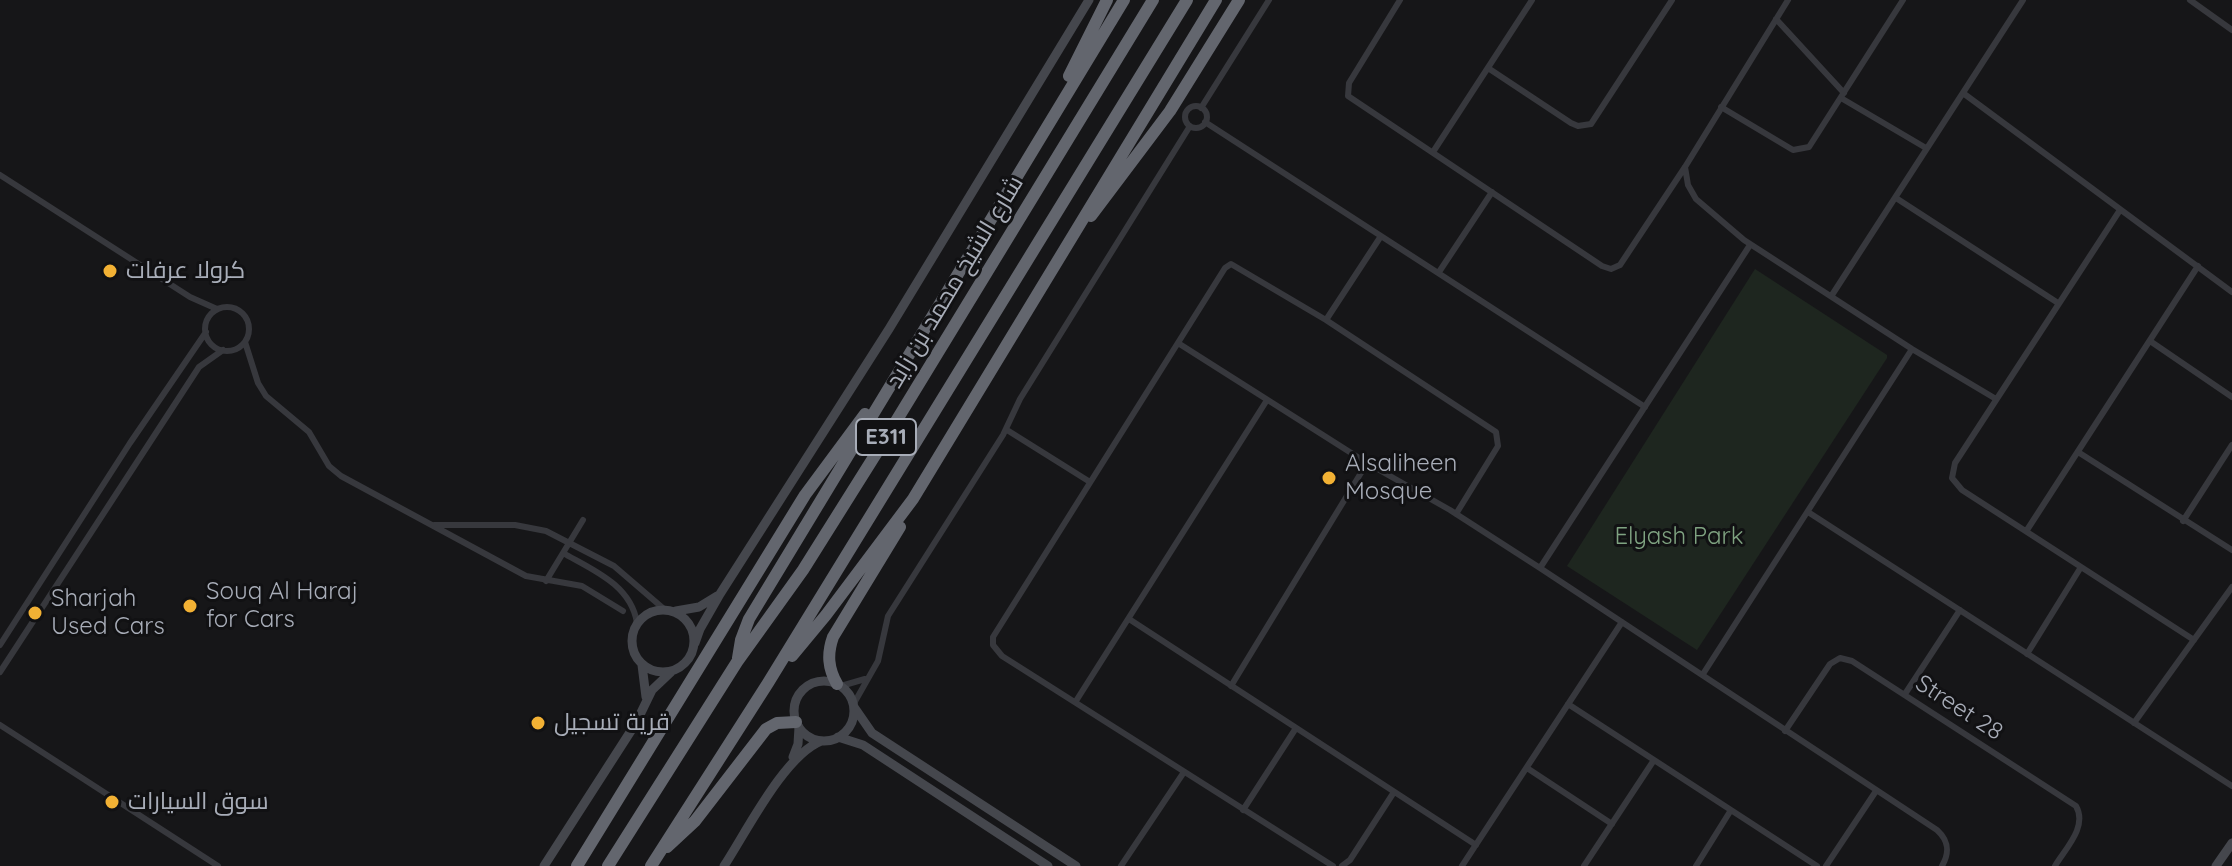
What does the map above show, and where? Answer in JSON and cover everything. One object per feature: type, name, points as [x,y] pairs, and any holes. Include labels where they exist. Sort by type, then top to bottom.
[{"type":"highway","points":[[1047,124],[1107,0]]},
{"type":"highway","points":[[737,662],[749,619],[1124,0]]},
{"type":"highway","name":"شارع الشيخ محمد بن زايد","points":[[608,866],[737,662],[803,570],[860,480],[1153,0]]},
{"type":"highway","name":"شارع الشيخ محمد بن زايد","points":[[651,866],[768,683],[1187,0]]},
{"type":"highway","points":[[839,685],[829,666],[833,637],[889,547],[913,499],[1216,0]]},
{"type":"highway","points":[[1075,233],[1102,204],[1149,142],[1239,0]]},
{"type":"highway","points":[[577,866],[805,495],[852,429],[888,387]]},
{"type":"highway","points":[[768,683],[826,615],[913,499]]},
{"type":"highway","points":[[659,854],[695,821],[766,729],[777,723],[797,725]]},
{"type":"street","points":[[544,866],[640,716],[652,690],[687,661],[700,629],[720,594],[889,329],[1089,0]]},
{"type":"street","points":[[1201,108],[1269,0]]},
{"type":"street","points":[[1400,0],[1349,83],[1347,92],[1352,100],[1602,266],[1611,269],[1620,265],[1685,167],[1788,0]]},
{"type":"street","points":[[1433,152],[1532,0]]},
{"type":"street","points":[[1721,107],[1786,146],[1801,150],[1813,142],[1903,0]]},
{"type":"street","points":[[1832,295],[2023,0]]},
{"type":"street","points":[[2190,0],[2232,30]]},
{"type":"street","points":[[1488,68],[1571,123],[1585,126],[1596,119],[1669,1]]},
{"type":"street","points":[[1776,19],[1843,96],[1926,148]]},
{"type":"street","points":[[1963,93],[2232,292]]},
{"type":"street","points":[[1193,106],[1201,108],[1206,114],[1205,122],[1197,127],[1190,126],[1185,119],[1187,111],[1193,106]]},
{"type":"street","points":[[1205,122],[1645,407]]},
{"type":"street","points":[[786,771],[803,751],[838,737],[849,727],[853,706],[878,661],[888,616],[1007,430],[1020,399],[1190,126]]},
{"type":"street","points":[[1685,167],[1688,185],[1696,199],[1750,245],[1996,399]]},
{"type":"street","points":[[0,175],[190,297],[217,309],[232,307],[244,315],[250,328],[245,342],[237,348],[223,350],[199,367],[0,672]]},
{"type":"street","points":[[1439,272],[1492,192]]},
{"type":"street","points":[[1896,198],[2058,303]]},
{"type":"street","points":[[2120,210],[1955,463],[1952,478],[1962,490],[2194,640]]},
{"type":"street","points":[[1326,320],[1381,236]]},
{"type":"street","points":[[1540,568],[1750,245]]},
{"type":"street","points":[[1333,866],[1002,656],[993,645],[993,637],[1225,268],[1231,264],[1326,320],[1496,432],[1498,446],[1456,514]]},
{"type":"street","points":[[2027,530],[2198,266]]},
{"type":"street","points":[[0,645],[130,443],[206,332],[208,318],[217,309]]},
{"type":"street","points":[[206,332],[210,342],[223,350]]},
{"type":"street","points":[[2150,341],[2232,397]]},
{"type":"street","points":[[245,342],[258,383],[266,396],[309,432],[334,472],[526,576],[582,586],[623,611]]},
{"type":"street","points":[[1178,343],[1540,568],[1944,836],[1948,853],[1942,866]]},
{"type":"street","points":[[1703,674],[1912,349]]},
{"type":"street","points":[[1076,701],[1267,400]]},
{"type":"street","points":[[1007,430],[1090,482]]},
{"type":"street","points":[[2183,521],[2232,445]]},
{"type":"street","points":[[2078,452],[2232,550]]},
{"type":"street","points":[[1231,686],[1367,463]]},
{"type":"street","points":[[1808,512],[2232,786]]},
{"type":"street","points":[[546,581],[583,520]]},
{"type":"street","points":[[430,525],[525,526],[546,531],[625,574],[690,624],[695,643]]},
{"type":"street","points":[[563,553],[625,594],[637,623],[631,645],[635,655],[642,664],[660,673],[671,672]]},
{"type":"street","points":[[2027,654],[2081,567]]},
{"type":"street","points":[[2134,723],[2232,587]]},
{"type":"street","points":[[637,623],[653,611],[699,607],[720,594]]},
{"type":"street","points":[[1905,694],[1960,610]]},
{"type":"street","points":[[1129,619],[1476,845]]},
{"type":"street","points":[[1462,866],[1622,622]]},
{"type":"street","name":"Street 28","points":[[1785,731],[1835,660],[1852,661],[2076,806],[2080,825],[2055,866]]},
{"type":"street","points":[[642,664],[646,701]]},
{"type":"street","points":[[724,866],[786,771],[798,747],[794,704],[803,689],[819,681],[839,685],[869,677]]},
{"type":"street","points":[[839,685],[849,694],[853,706],[872,733],[1076,866]]},
{"type":"street","points":[[1568,704],[1817,866]]},
{"type":"street","points":[[0,725],[218,866]]},
{"type":"street","points":[[797,725],[814,739],[823,741]]},
{"type":"street","points":[[1243,810],[1296,728]]},
{"type":"street","points":[[838,737],[863,745],[1048,866]]},
{"type":"street","points":[[1584,866],[1654,760]]},
{"type":"street","points":[[1527,768],[1612,824]]},
{"type":"street","points":[[1121,866],[1184,772]]},
{"type":"street","points":[[1826,866],[1876,791]]},
{"type":"street","points":[[1342,866],[1350,860],[1394,792]]},
{"type":"street","points":[[951,803],[957,797],[984,807]]},
{"type":"street","points":[[1696,866],[1731,810]]},
{"type":"street","points":[[2216,866],[2232,843]]},
{"type":"green space","name":"Elyash Park","points":[[1755,269],[1887,355],[1887,358],[1697,650],[1567,566]]},
{"type":"place","name":"كرولا عرفات","points":[[110,271]]},
{"type":"place","name":"Alsaliheen Mosque","points":[[1329,478]]},
{"type":"place","name":"Souq Al Haraj for Cars","points":[[190,606]]},
{"type":"place","name":"Sharjah Used Cars","points":[[35,613]]},
{"type":"place","name":"قرية تسجيل","points":[[538,723]]},
{"type":"place","name":"سوق السيارات","points":[[112,802]]}]
